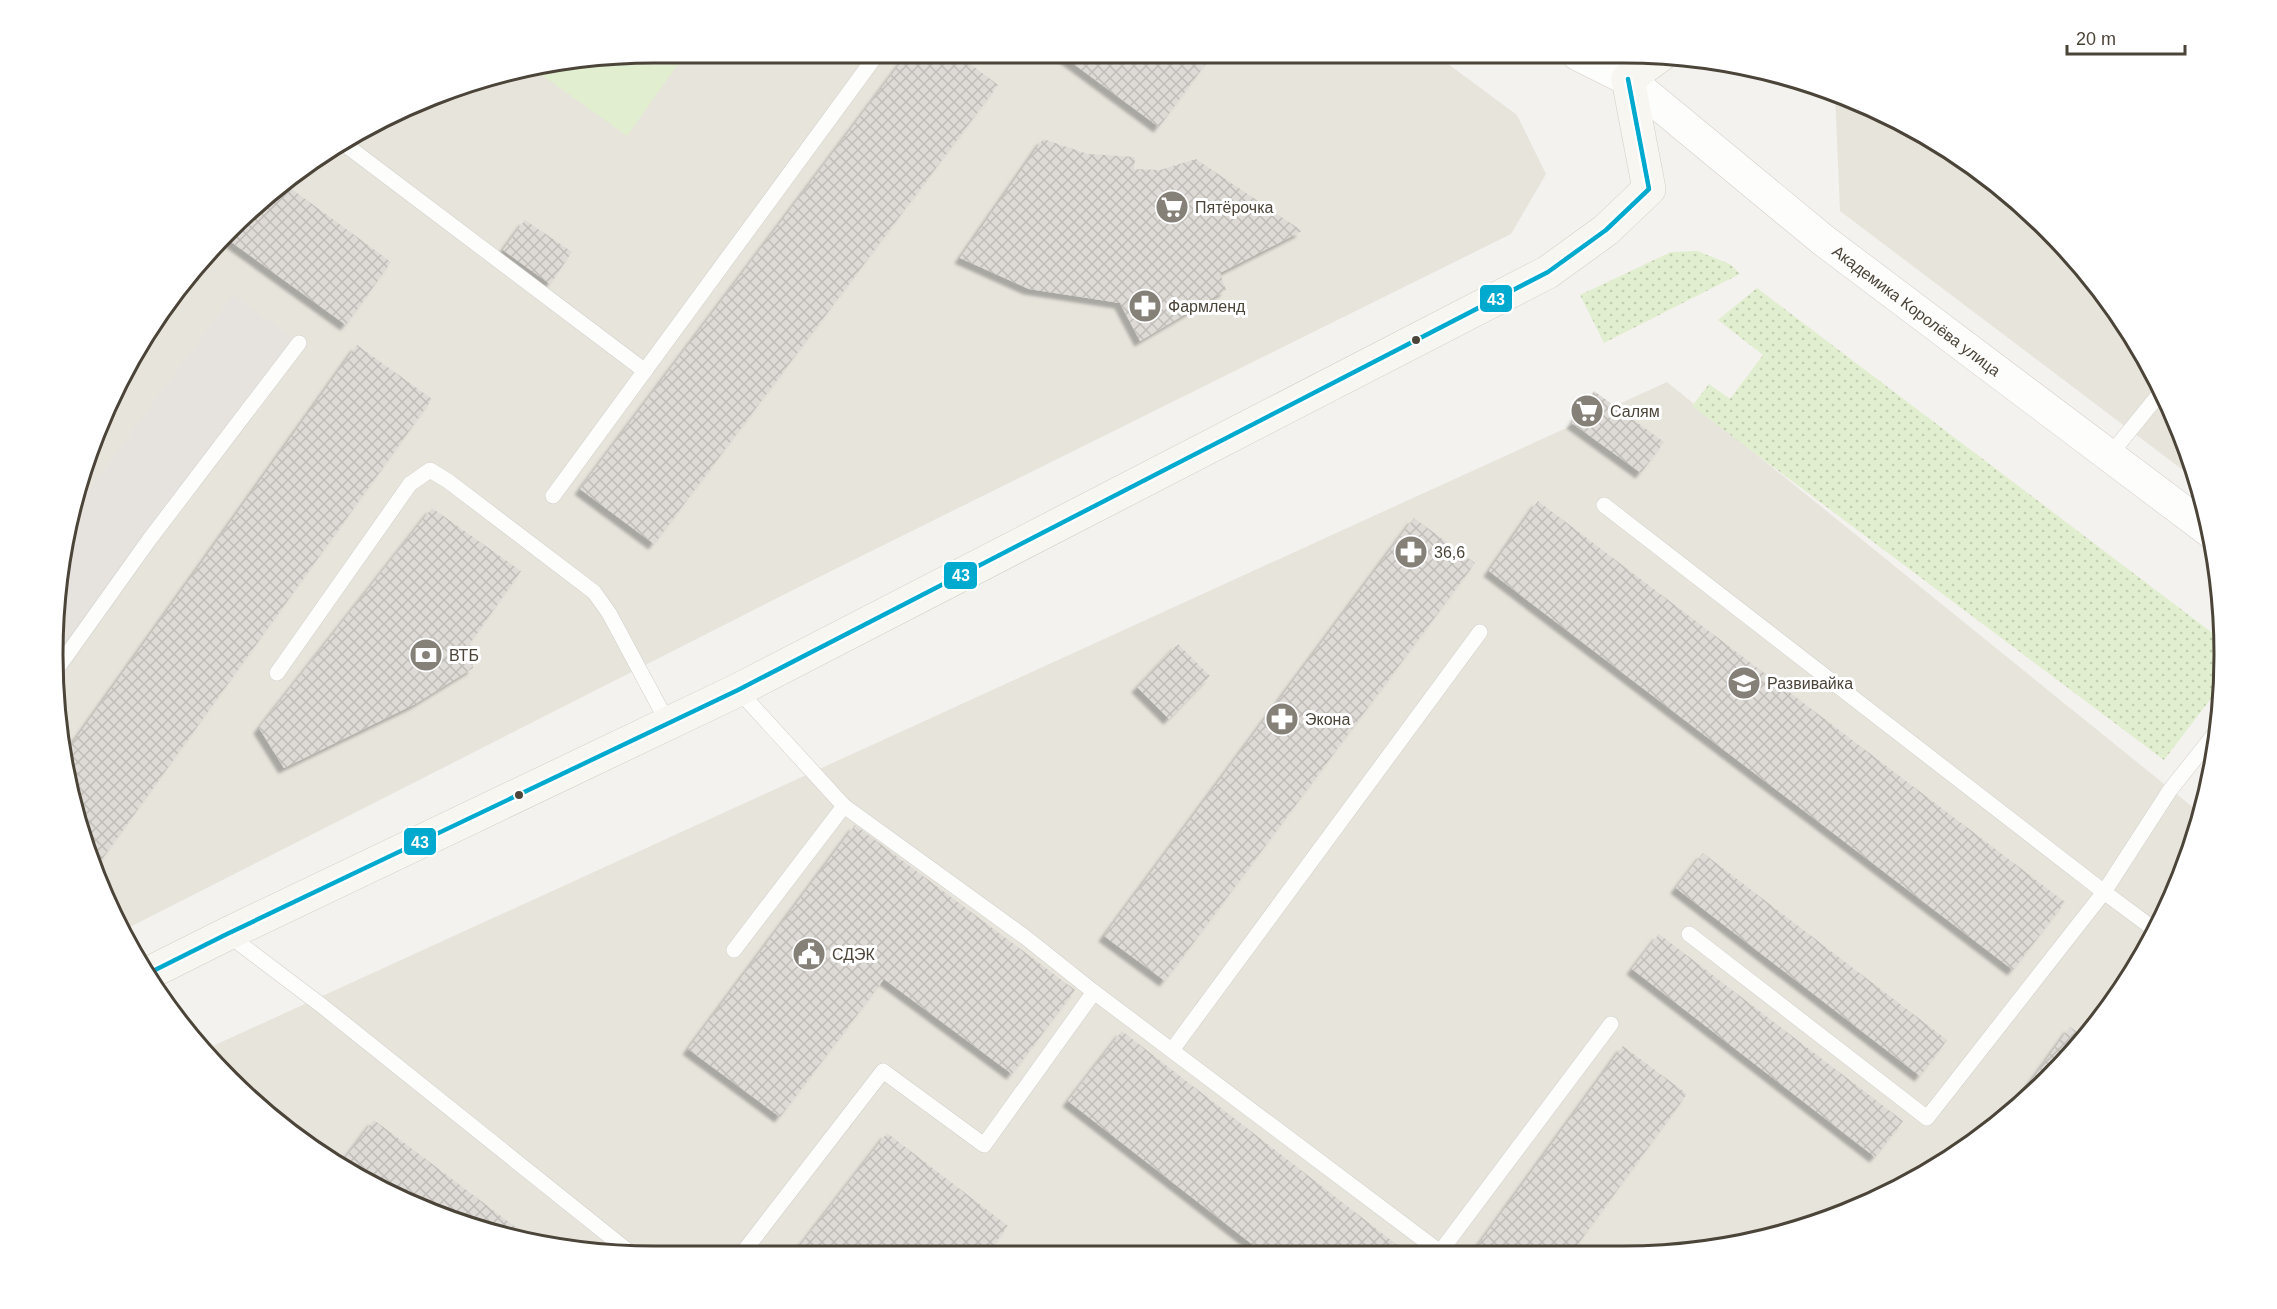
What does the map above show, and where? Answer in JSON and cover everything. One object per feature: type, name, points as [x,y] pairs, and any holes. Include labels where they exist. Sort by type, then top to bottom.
[{"type":"main road","points":[[155,970],[738,690],[1548,272],[1606,230],[1649,189],[1628,80],[1649,64]]},
{"type":"street","points":[[1595,63],[1628,80]]},
{"type":"street","name":"Академика Королёва улица","points":[[1628,80],[1823,240],[2199,524]]},
{"type":"lane","points":[[554,496],[870,63]]},
{"type":"lane","points":[[350,148],[645,371]]},
{"type":"lane","points":[[63,660],[149,540],[299,343]]},
{"type":"lane","points":[[2109,456],[2156,399]]},
{"type":"lane","points":[[277,673],[410,484],[429,470],[448,481],[594,592],[609,613],[668,723]]},
{"type":"lane","points":[[1604,505],[2148,925]]},
{"type":"lane","points":[[1172,1050],[1480,632]]},
{"type":"lane","points":[[738,690],[844,806],[1024,937],[1432,1246]]},
{"type":"lane","points":[[1689,934],[1927,1118],[2104,892],[2170,790],[2207,743]]},
{"type":"lane","points":[[734,950],[844,806]]},
{"type":"lane","points":[[227,934],[321,1005],[621,1245]]},
{"type":"lane","points":[[748,1246],[882,1071],[984,1145],[1094,992]]},
{"type":"lane","points":[[1444,1246],[1611,1024]]},
{"type":"shaded area","points":[[654,63],[1447,63],[1517,115],[1546,174],[1511,234],[793,590],[130,927],[108,881],[94,845],[74,770],[64,693],[64,616],[68,577],[74,539],[94,464],[124,393],[142,359],[185,294],[236,236],[264,210],[294,185],[359,142],[428,108],[501,83],[577,68]]},
{"type":"shaded area","points":[[1835,103],[1884,124],[1951,163],[1983,185],[2041,236],[2092,294],[2135,359],[2169,428],[2185,472],[1840,211]]},
{"type":"shaded area","points":[[233,295],[299,343],[63,662],[68,577],[84,497]]},
{"type":"shaded area","points":[[1667,382],[2194,808],[2169,881],[2135,950],[2092,1015],[2041,1073],[2013,1099],[1983,1124],[1918,1167],[1849,1201],[1776,1226],[1700,1241],[1622,1246],[654,1246],[577,1241],[539,1235],[464,1215],[393,1185],[359,1167],[294,1124],[236,1073],[211,1047]]},
{"type":"green space","points":[[679,63],[627,136],[540,74],[616,64]]},
{"type":"green space","points":[[1697,251],[1730,264],[1740,274],[1604,343],[1580,295],[1671,252]]},
{"type":"green space","points":[[1757,288],[2213,634],[2213,696],[2164,760],[1692,406],[1709,384],[1730,399],[1763,355],[1718,320]]},
{"type":"building","points":[[900,63],[969,63],[998,85],[654,544],[580,489]]},
{"type":"building","points":[[1072,63],[1206,63],[1159,127]]},
{"type":"building","points":[[1043,139],[1088,154],[1135,157],[1134,169],[1160,170],[1196,159],[1302,231],[1220,273],[1226,290],[1140,341],[1120,303],[1029,289],[960,258]]},
{"type":"building","points":[[290,188],[391,262],[346,325],[231,242]]},
{"type":"building","points":[[525,220],[572,252],[550,284],[503,250]]},
{"type":"building","points":[[357,345],[432,399],[100,861],[83,808],[70,746]]},
{"type":"building","points":[[1594,391],[1664,442],[1641,473],[1572,423]]},
{"type":"building","points":[[1538,501],[2065,902],[2013,970],[1489,571]]},
{"type":"building","points":[[432,508],[521,571],[470,643],[473,668],[415,704],[284,768],[259,728]]},
{"type":"building","points":[[1414,518],[1475,563],[1165,981],[1104,936]]},
{"type":"building","points":[[1178,644],[1210,676],[1169,719],[1137,687]]},
{"type":"building","points":[[855,825],[1075,990],[1012,1074],[884,979],[780,1117],[688,1049]]},
{"type":"building","points":[[1703,853],[1947,1040],[1920,1076],[1676,888]]},
{"type":"building","points":[[1659,934],[1903,1121],[1875,1157],[1632,969]]},
{"type":"building","points":[[2070,1027],[2078,1032],[2041,1073],[2029,1084]]},
{"type":"building","points":[[1122,1031],[1398,1246],[1254,1246],[1068,1101]]},
{"type":"building","points":[[1623,1046],[1687,1094],[1577,1246],[1478,1246]]},
{"type":"building","points":[[374,1120],[520,1231],[464,1215],[428,1201],[393,1185],[345,1158]]},
{"type":"building","points":[[887,1133],[1008,1226],[993,1246],[800,1246]]},
{"type":"transit line","name":"43","points":[[155,970],[738,690],[1548,272],[1606,230],[1649,189],[1628,79]]},
{"type":"place","name":"Пятёрочка","points":[[1172,207]]},
{"type":"place","name":"Фармленд","points":[[1145,306]]},
{"type":"place","name":"Салям","points":[[1587,411]]},
{"type":"place","name":"36,6","points":[[1411,552]]},
{"type":"place","name":"ВТБ","points":[[426,655]]},
{"type":"place","name":"Развивайка","points":[[1744,683]]},
{"type":"place","name":"Экона","points":[[1282,719]]},
{"type":"place","name":"СДЭК","points":[[809,954]]}]
